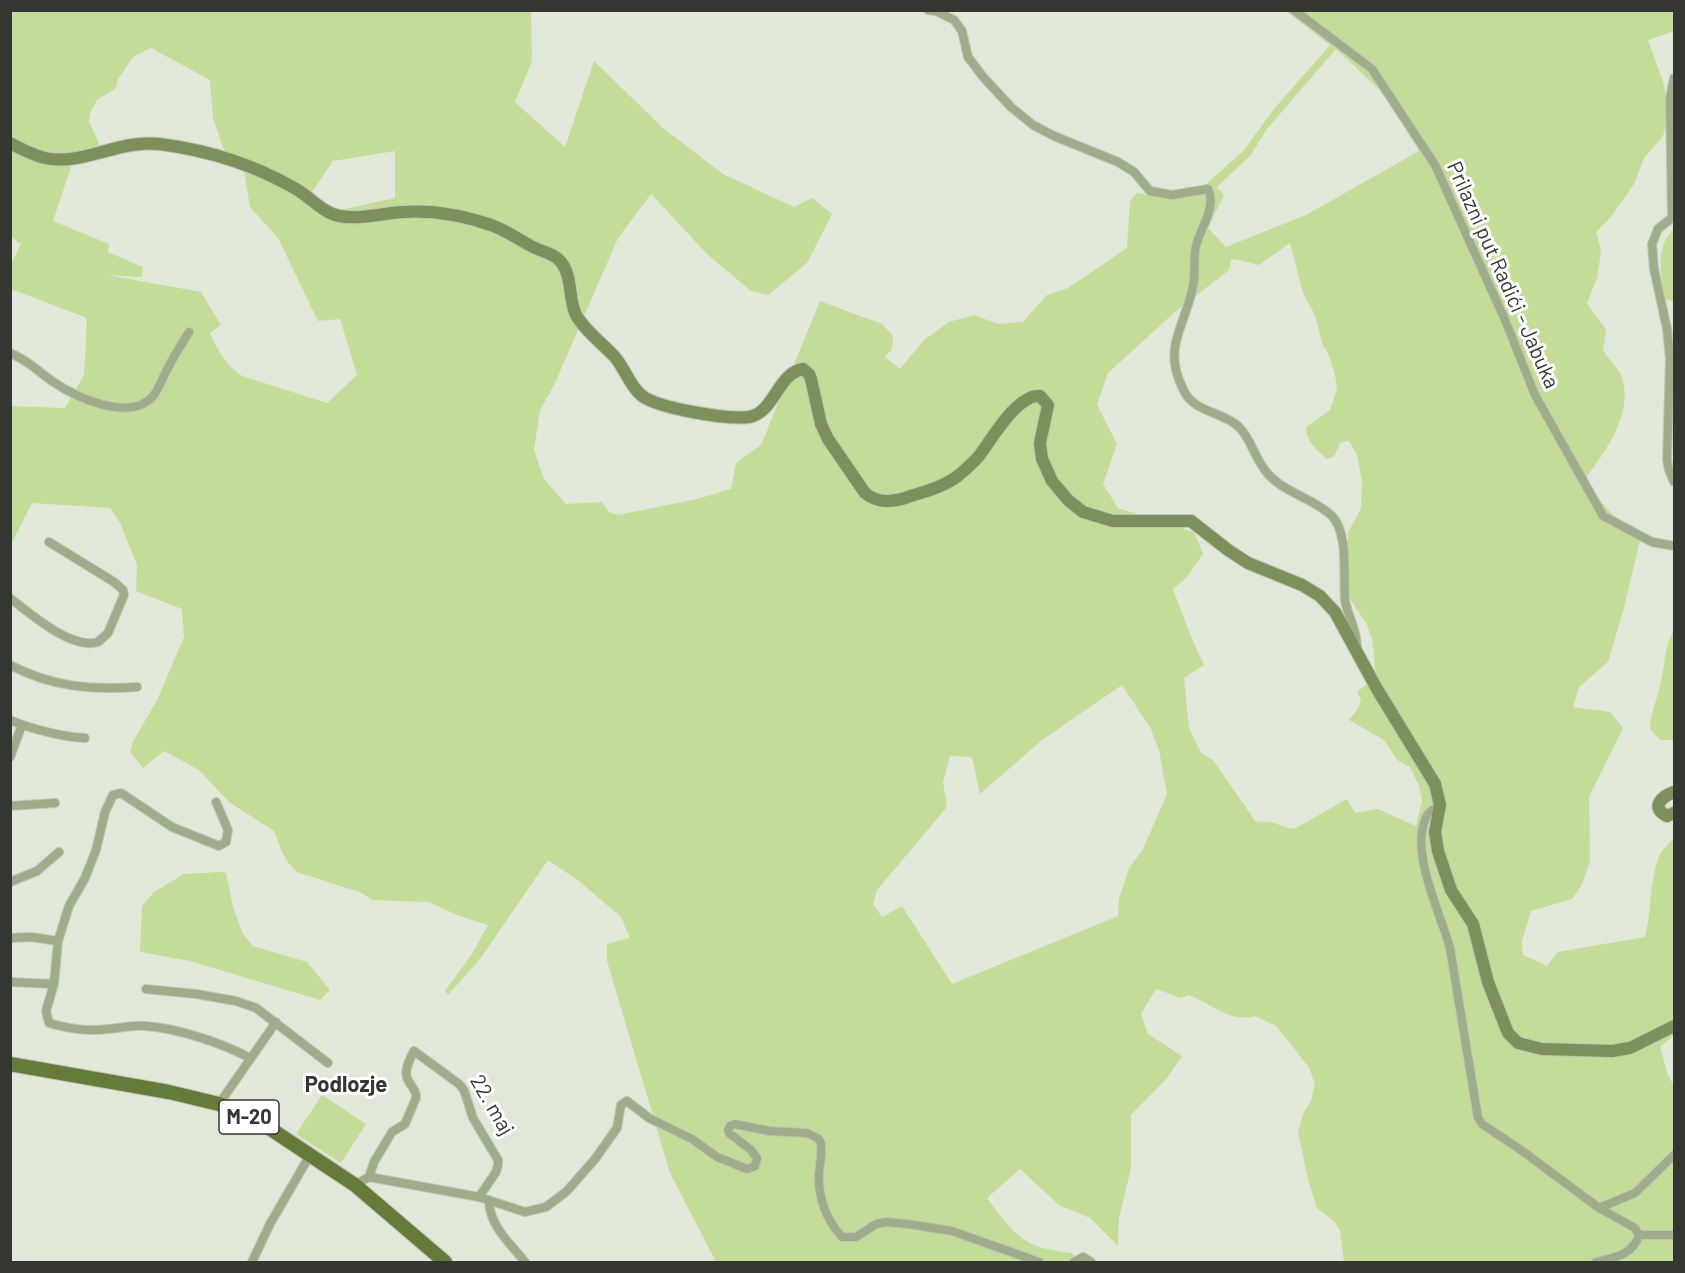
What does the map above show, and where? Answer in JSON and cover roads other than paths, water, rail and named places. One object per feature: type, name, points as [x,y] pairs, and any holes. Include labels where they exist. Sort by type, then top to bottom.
[{"type":"main road","points":[[10,143],[42,158],[58,159],[73,158],[132,144],[168,145],[219,157],[258,170],[297,189],[336,216],[350,218],[407,212],[442,213],[496,227],[560,260],[566,269],[572,301],[581,323],[617,360],[637,391],[658,405],[694,412],[750,416],[761,411],[793,371],[807,370],[821,424],[828,439],[865,493],[870,498],[882,501],[894,501],[946,484],[957,477],[979,456],[992,436],[1017,407],[1030,398],[1040,396],[1048,405],[1041,436],[1042,459],[1052,481],[1068,500],[1083,512],[1113,521],[1185,520],[1195,523],[1248,563],[1302,585],[1320,596],[1335,612],[1377,689],[1431,775],[1440,805],[1435,832],[1438,851],[1451,890],[1473,924],[1488,982],[1508,1033],[1518,1042],[1542,1049],[1612,1051],[1630,1048],[1674,1026]]},
{"type":"main road","points":[[1674,792],[1663,796],[1659,801],[1662,813],[1666,816],[1674,813]]},
{"type":"main road","name":"M-20","points":[[10,1064],[169,1092],[219,1104],[257,1120],[356,1185],[446,1263]]},
{"type":"street","points":[[928,10],[936,11],[954,20],[962,31],[968,57],[1011,107],[1033,125],[1096,155],[1118,162],[1134,172],[1150,191],[1172,195],[1208,189],[1210,193],[1209,211],[1196,244],[1193,286],[1173,353],[1174,368],[1189,400],[1199,408],[1225,416],[1239,426],[1269,475],[1331,515],[1339,526],[1343,540],[1346,602],[1355,627],[1357,652]]},
{"type":"street","name":"Prilazni put Radići - Jabuka","points":[[1294,10],[1372,69],[1435,165],[1505,320],[1535,395],[1603,516],[1652,542],[1674,546]]},
{"type":"street","points":[[1674,78],[1670,98],[1673,216],[1658,229],[1652,244],[1654,269],[1667,329],[1670,359],[1667,460],[1668,470],[1674,483]]},
{"type":"street","points":[[10,353],[20,357],[63,388],[82,398],[106,406],[132,409],[153,397],[189,332]]},
{"type":"street","points":[[10,598],[32,616],[81,643],[98,642],[108,633],[124,595],[123,590],[114,582],[49,542]]},
{"type":"street","points":[[10,665],[30,675],[68,685],[101,689],[137,687]]},
{"type":"street","points":[[10,720],[68,737],[85,738]]},
{"type":"street","points":[[10,757],[22,725]]},
{"type":"street","points":[[216,802],[228,830],[226,842],[219,846],[172,827],[121,793],[113,795],[105,812],[96,850],[85,879],[69,906],[58,941],[54,984],[46,1011],[49,1023],[85,1030],[146,1026],[195,1036],[234,1049],[250,1058]]},
{"type":"street","points":[[10,806],[55,803]]},
{"type":"street","points":[[1440,805],[1429,814],[1423,831],[1425,870],[1429,892],[1445,928],[1450,948],[1478,1118],[1482,1124],[1599,1208],[1635,1228],[1639,1235],[1637,1242],[1625,1254],[1596,1263]]},
{"type":"street","points":[[10,882],[37,871],[59,852]]},
{"type":"street","points":[[10,938],[31,937],[58,941]]},
{"type":"street","points":[[10,982],[54,984]]},
{"type":"street","points":[[146,988],[236,1001],[256,1008],[328,1063]]},
{"type":"street","points":[[219,1104],[276,1022]]},
{"type":"street","name":"22. maj","points":[[369,1177],[374,1162],[392,1132],[405,1124],[416,1098],[417,1094],[406,1078],[407,1067],[414,1051],[464,1090],[472,1118],[496,1155],[498,1165],[496,1172],[479,1197]]},
{"type":"street","points":[[356,1185],[369,1177],[479,1197],[525,1212],[546,1207],[577,1180],[617,1128],[621,1105],[627,1101],[650,1118],[692,1139],[717,1157],[747,1169],[755,1166],[757,1158],[751,1150],[729,1133],[730,1126],[735,1124],[769,1131],[807,1132],[814,1135],[821,1144],[819,1186],[823,1206],[829,1220],[842,1236],[856,1237],[876,1224],[886,1222],[908,1224],[952,1231],[1039,1263]]},
{"type":"street","points":[[252,1263],[270,1224],[310,1155]]},
{"type":"street","points":[[1599,1208],[1635,1192],[1674,1155]]},
{"type":"street","points":[[489,1201],[489,1214],[493,1223],[525,1263]]},
{"type":"street","points":[[1639,1235],[1674,1235]]},
{"type":"street","points":[[1074,1263],[1083,1257],[1090,1263]]},
{"type":"district","name":"Podlozje","points":[[346,1085]]}]
